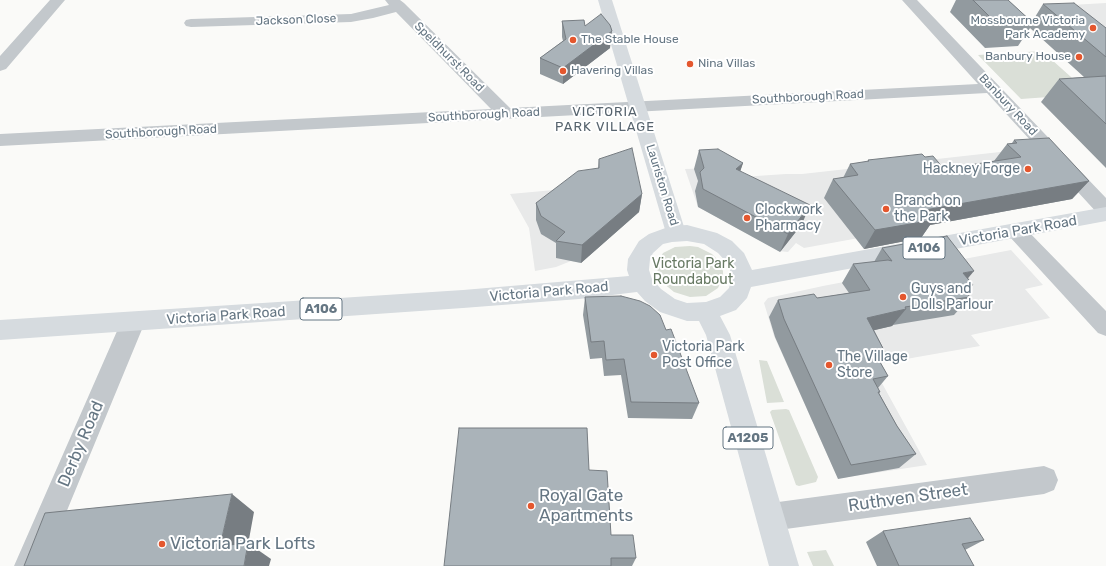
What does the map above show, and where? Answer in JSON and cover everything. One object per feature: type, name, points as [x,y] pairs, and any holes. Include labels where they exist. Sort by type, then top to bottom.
[{"type":"main road","name":"Lauriston Road","points":[[605,0],[676,233]]},
{"type":"main road","name":"Victoria Park Road","points":[[742,280],[763,278],[1106,214]]},
{"type":"main road","points":[[676,233],[687,233],[710,238],[725,247],[736,259],[741,269],[742,280],[739,292],[728,304],[706,311],[687,312],[668,306],[653,295],[642,283],[638,270],[639,259],[646,247],[656,239],[676,233]]},
{"type":"main road","name":"Victoria Park Road","points":[[0,330],[571,291],[642,283]]},
{"type":"main road","name":"A1205","points":[[706,311],[718,335],[784,566]]},
{"type":"street","points":[[0,66],[58,0]]},
{"type":"street","name":"Banbury Road","points":[[909,0],[1106,210]]},
{"type":"street","name":"Jackson Close","points":[[192,23],[351,18],[373,14],[396,3]]},
{"type":"street","name":"Speldhurst Road","points":[[396,3],[506,114]]},
{"type":"street","name":"Southborough Road","points":[[0,140],[993,88]]},
{"type":"street","points":[[1016,231],[1106,326]]},
{"type":"street","name":"Derby Road","points":[[29,566],[133,322]]},
{"type":"street","name":"Ruthven Street","points":[[771,517],[1044,480]]},
{"type":"shaded area","name":"Mossbourne Victoria Park Academy","points":[[1106,3],[1106,50],[1053,6]]},
{"type":"shaded area","points":[[1027,149],[952,221],[804,248],[796,243],[788,252],[779,251],[698,207],[685,169],[713,168],[726,178],[802,174]]},
{"type":"shaded area","points":[[598,186],[612,235],[581,263],[571,261],[556,267],[535,271],[529,228],[510,194]]},
{"type":"shaded area","points":[[1011,250],[1043,285],[1025,289],[1050,318],[971,335],[980,346],[872,365],[927,465],[842,478],[836,474],[774,336],[764,303],[768,298],[823,286]]},
{"type":"green space","points":[[1042,51],[1090,94],[1021,99],[978,55]]},
{"type":"green space","name":"Victoria Park Roundabout","points":[[675,247],[698,247],[712,254],[717,259],[723,271],[723,277],[718,288],[706,296],[690,297],[674,292],[662,282],[658,276],[657,264],[663,253]]},
{"type":"green space","points":[[759,360],[767,361],[784,402],[767,403]]},
{"type":"green space","points":[[772,410],[789,410],[818,477],[816,482],[799,486],[796,485],[770,412]]},
{"type":"green space","points":[[826,550],[834,566],[813,566],[807,552]]},
{"type":"building","points":[[973,0],[1008,0],[1033,23],[998,25]]},
{"type":"building","name":"Mossbourne Victoria Park Academy","points":[[1074,3],[1106,28],[1106,57],[1043,4]]},
{"type":"building","points":[[601,14],[610,25],[612,31],[563,68],[540,58],[566,39],[562,21],[584,20],[585,26]]},
{"type":"building","points":[[1106,76],[1106,124],[1059,79]]},
{"type":"building","points":[[1049,138],[1089,181],[925,210],[934,220],[875,230],[833,179],[858,175],[850,164],[869,161],[868,160],[922,154],[925,157],[933,156],[944,169],[1021,157],[1007,144],[1017,143],[1014,140]]},
{"type":"building","points":[[632,148],[642,194],[582,245],[556,241],[565,232],[541,216],[536,203],[578,171],[599,168],[599,159]]},
{"type":"building","points":[[718,149],[743,163],[736,169],[810,205],[788,234],[703,189],[700,172],[704,168],[699,150]]},
{"type":"building","points":[[947,236],[974,271],[963,273],[973,285],[961,286],[970,297],[905,307],[906,309],[867,318],[886,354],[876,355],[888,376],[873,379],[880,392],[878,392],[897,426],[916,454],[851,465],[784,319],[778,300],[814,294],[817,298],[870,290],[853,264],[888,260],[892,261],[882,248]]},
{"type":"building","points":[[621,296],[640,301],[650,306],[660,315],[666,330],[671,329],[699,403],[631,402],[624,359],[606,360],[604,341],[591,342],[585,297]]},
{"type":"building","name":"Royal Gate Apartments","points":[[459,428],[587,428],[589,470],[607,471],[611,535],[633,535],[636,558],[611,558],[611,566],[444,566]]},
{"type":"building","points":[[232,494],[220,546],[248,543],[244,566],[24,566],[45,513]]},
{"type":"building","points":[[970,518],[984,540],[962,544],[974,566],[899,566],[883,531]]},
{"type":"place","name":"Mossbourne Victoria Park Academy","points":[[1093,28]]},
{"type":"place","name":"The Stable House","points":[[573,40]]},
{"type":"place","name":"Banbury House","points":[[1079,57]]},
{"type":"place","name":"Nina Villas","points":[[690,64]]},
{"type":"place","name":"Havering Villas","points":[[563,71]]},
{"type":"place","name":"Hackney Forge","points":[[1028,169]]},
{"type":"place","name":"Branch on the Park","points":[[886,209]]},
{"type":"place","name":"Clockwork Pharmacy","points":[[747,218]]},
{"type":"place","name":"Guys and Dolls Parlour","points":[[903,297]]},
{"type":"place","name":"Victoria Park Post Office","points":[[654,355]]},
{"type":"place","name":"The Village Store","points":[[829,365]]},
{"type":"place","name":"Royal Gate Apartments","points":[[531,506]]},
{"type":"place","name":"Victoria Park Lofts","points":[[162,544]]},
{"type":"district","name":"VICTORIA PARK VILLAGE","points":[[605,120]]}]
